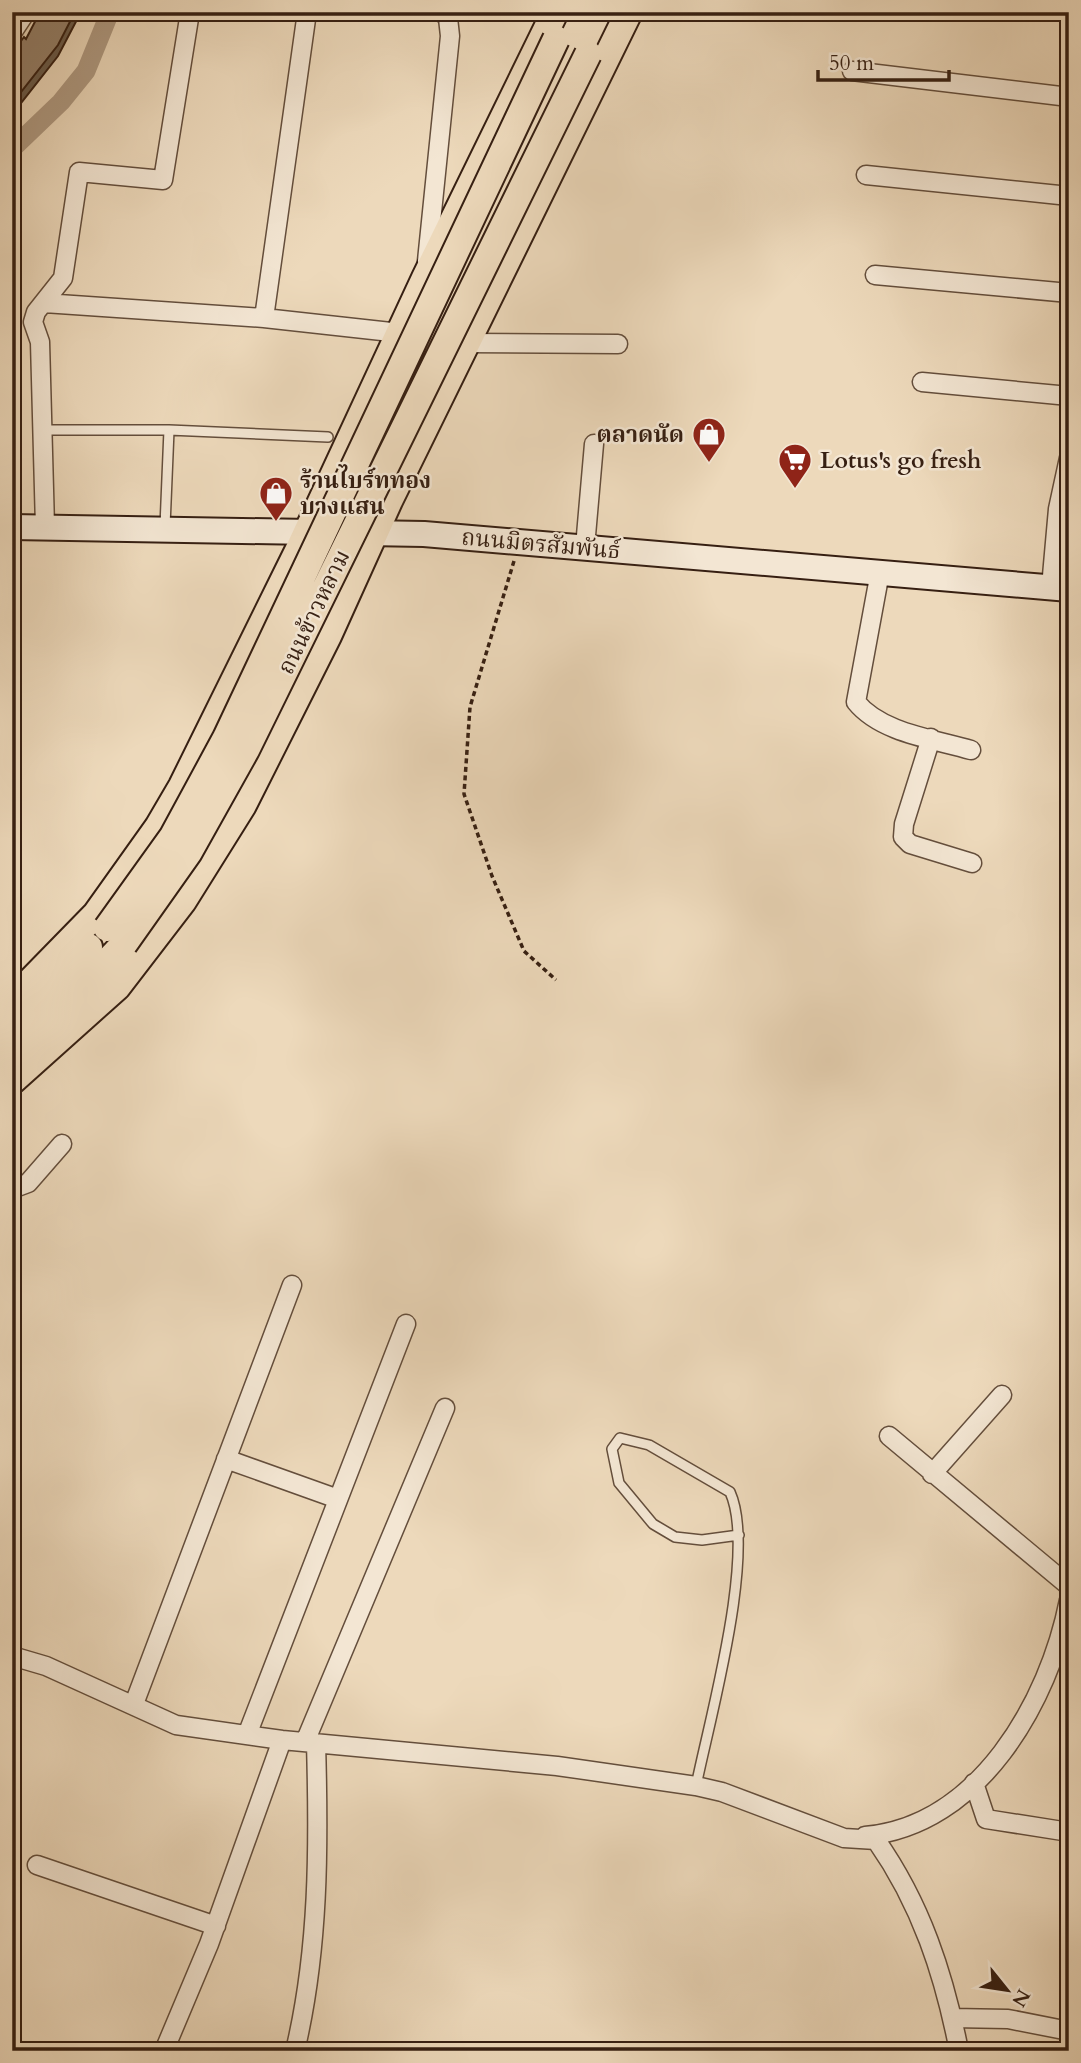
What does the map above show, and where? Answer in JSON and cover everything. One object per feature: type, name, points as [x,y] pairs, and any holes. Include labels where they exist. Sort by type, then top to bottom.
[{"type":"main road","points":[[12,1000],[96,914],[158,827],[182,786],[308,530],[425,278],[555,12]]},
{"type":"main road","name":"ถนนข้าวหลาม","points":[[12,1027],[115,936],[173,836],[226,738],[569,12]]},
{"type":"main road","name":"ถนนข้าวหลาม","points":[[12,1056],[34,1039],[115,936],[189,852],[246,750],[608,12]]},
{"type":"main road","points":[[12,1081],[117,987],[183,901],[243,805],[328,636],[374,532],[465,343],[629,12]]},
{"type":"main road","points":[[456,215],[448,264],[451,276],[460,285],[474,286],[486,279],[515,243]]},
{"type":"main road","points":[[374,387],[365,418],[365,438],[369,450],[378,459],[392,460],[404,453],[428,422]]},
{"type":"main road","points":[[267,612],[301,584],[311,579],[324,581],[333,592],[334,600],[328,636]]},
{"type":"main road","points":[[182,786],[204,757],[225,755],[241,762],[247,771],[249,781],[243,805]]},
{"type":"street","points":[[12,33],[26,12]]},
{"type":"street","points":[[45,527],[40,342],[33,322],[57,288],[67,263],[79,172],[163,180],[190,12]]},
{"type":"street","points":[[264,318],[307,12]]},
{"type":"street","points":[[425,278],[450,36],[448,18],[442,12]]},
{"type":"street","points":[[852,71],[1069,97]]},
{"type":"street","points":[[866,175],[1069,196]]},
{"type":"street","points":[[875,275],[1069,293]]},
{"type":"street","points":[[44,303],[264,318],[400,333]]},
{"type":"street","points":[[465,343],[618,344]]},
{"type":"street","points":[[922,382],[1069,396]]},
{"type":"street","points":[[585,547],[594,444]]},
{"type":"street","points":[[1061,588],[1058,509],[1068,485],[1069,458]]},
{"type":"street","name":"ถนนมิตรสัมพันธ์","points":[[12,527],[165,527],[374,532],[585,547],[1061,588]]},
{"type":"street","points":[[1061,588],[1069,551]]},
{"type":"street","points":[[880,572],[856,702],[882,723],[971,750]]},
{"type":"street","points":[[931,738],[904,824],[903,837],[910,844],[972,863]]},
{"type":"street","points":[[12,1189],[28,1183],[62,1144]]},
{"type":"street","points":[[134,1704],[292,1285]]},
{"type":"street","points":[[247,1735],[406,1324]]},
{"type":"street","points":[[932,1474],[1002,1395]]},
{"type":"street","points":[[295,2051],[309,1995],[319,1846],[311,1743],[445,1408]]},
{"type":"street","points":[[889,1436],[1069,1586]]},
{"type":"street","points":[[226,1459],[338,1499]]},
{"type":"street","points":[[844,1838],[890,1834],[946,1808],[974,1783],[1013,1740],[1044,1683],[1065,1637],[1069,1600]]},
{"type":"street","points":[[12,1656],[46,1666],[176,1725],[282,1740],[557,1766],[696,1786],[722,1792],[844,1838],[876,1840],[901,1876],[926,1929],[959,2051]]},
{"type":"street","points":[[164,2051],[216,1926],[282,1740]]},
{"type":"street","points":[[974,1783],[986,1819],[1069,1832]]},
{"type":"street","points":[[37,1865],[216,1926]]},
{"type":"street","points":[[952,2018],[1008,2019],[1069,2031]]},
{"type":"lane","points":[[43,430],[169,430],[328,437]]},
{"type":"lane","points":[[165,527],[169,430]]},
{"type":"lane","points":[[696,1786],[732,1611],[739,1535],[736,1506],[730,1492],[649,1445],[620,1438],[612,1448],[619,1483],[653,1524],[675,1537],[702,1540],[739,1535]]},
{"type":"path","points":[[520,542],[470,708],[464,794],[492,876],[524,951],[556,980]]},
{"type":"building","points":[[40,12],[75,12],[58,45],[12,102],[12,53],[24,37],[26,39]]},
{"type":"waterway","points":[[12,149],[61,102],[86,71],[110,12]]},
{"type":"place","name":"ตลาดนัด","points":[[709,464]]},
{"type":"place","name":"Lotus's go fresh","points":[[795,490]]},
{"type":"place","name":"ร้านไบร์ททอง บางแสน","points":[[276,523]]}]
